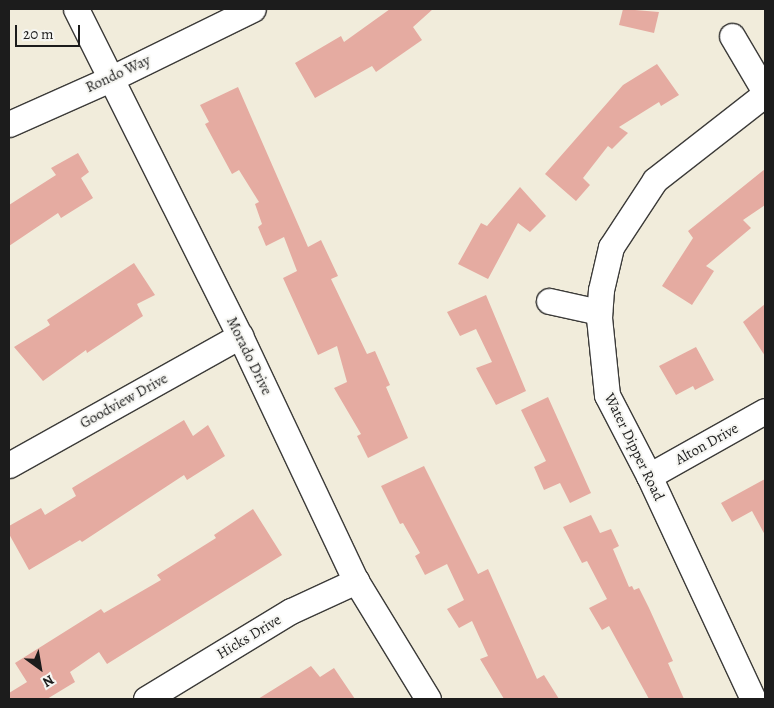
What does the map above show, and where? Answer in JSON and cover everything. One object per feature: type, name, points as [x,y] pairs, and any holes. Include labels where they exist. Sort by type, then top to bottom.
[{"type":"street","name":"Morado Drive","points":[[76,9],[240,336],[356,581],[428,699]]},
{"type":"street","name":"Rondo Way","points":[[9,124],[110,79],[253,9]]},
{"type":"street","points":[[732,36],[765,93]]},
{"type":"street","name":"Water Dipper Road","points":[[753,699],[649,476],[607,395],[599,312],[611,247],[655,180],[765,93]]},
{"type":"street","points":[[549,301],[599,312]]},
{"type":"street","name":"Goodview Drive","points":[[9,466],[240,336]]},
{"type":"street","name":"Alton Drive","points":[[649,476],[765,411]]},
{"type":"street","name":"Hicks Drive","points":[[146,699],[291,611],[356,581]]},
{"type":"building","points":[[390,9],[433,9],[413,27],[422,40],[376,72],[372,66],[315,98],[295,63],[341,36],[344,42]]},
{"type":"building","points":[[623,9],[659,12],[654,33],[619,25]]},
{"type":"building","points":[[657,64],[679,95],[661,106],[659,102],[619,127],[628,133],[612,149],[608,146],[583,178],[590,185],[576,201],[545,174],[623,85]]},
{"type":"building","points":[[238,87],[308,247],[321,240],[338,276],[331,279],[367,354],[375,351],[390,385],[386,387],[408,438],[368,458],[357,436],[361,434],[334,388],[347,382],[337,346],[318,355],[283,278],[297,271],[284,237],[266,246],[258,227],[262,224],[255,204],[259,202],[239,170],[232,174],[205,124],[209,122],[200,105]]},
{"type":"building","points":[[78,153],[89,172],[81,178],[93,198],[61,218],[58,213],[9,246],[9,205],[56,175],[51,168]]},
{"type":"building","points":[[765,169],[765,205],[743,220],[751,228],[706,266],[714,271],[692,305],[662,286],[693,238],[688,231]]},
{"type":"building","points":[[520,187],[546,216],[530,232],[518,223],[488,279],[458,264],[481,223],[487,226]]},
{"type":"building","points":[[134,263],[155,295],[137,304],[143,316],[87,353],[86,350],[43,381],[14,347],[50,325],[47,320]]},
{"type":"building","points":[[486,295],[526,391],[496,405],[476,368],[492,362],[476,329],[460,336],[447,312]]},
{"type":"building","points":[[765,304],[765,356],[743,322]]},
{"type":"building","points":[[696,347],[714,380],[695,390],[693,386],[676,395],[659,366]]},
{"type":"building","points":[[548,397],[591,493],[570,503],[560,483],[544,490],[534,467],[546,461],[521,410]]},
{"type":"building","points":[[184,420],[193,436],[208,425],[225,456],[187,480],[184,475],[82,542],[80,540],[29,570],[9,534],[9,526],[41,508],[45,515],[76,496],[72,488]]},
{"type":"building","points":[[424,466],[478,574],[488,569],[537,679],[544,675],[559,699],[504,699],[480,659],[488,656],[472,621],[459,628],[447,609],[464,600],[447,564],[425,575],[415,556],[420,553],[403,523],[400,524],[381,486]]},
{"type":"building","points":[[765,479],[765,535],[752,511],[732,522],[721,503]]},
{"type":"building","points":[[253,509],[282,555],[107,664],[99,652],[70,672],[75,682],[47,699],[9,699],[9,693],[27,682],[15,663],[101,609],[104,613],[161,580],[157,575],[216,538],[214,535]]},
{"type":"building","points":[[591,515],[600,533],[611,529],[619,546],[613,549],[629,587],[632,586],[634,590],[639,588],[649,608],[673,661],[668,663],[684,699],[649,699],[609,626],[602,630],[589,608],[607,599],[587,561],[582,563],[563,527]]},
{"type":"building","points":[[311,666],[320,677],[334,668],[355,699],[258,699]]}]
